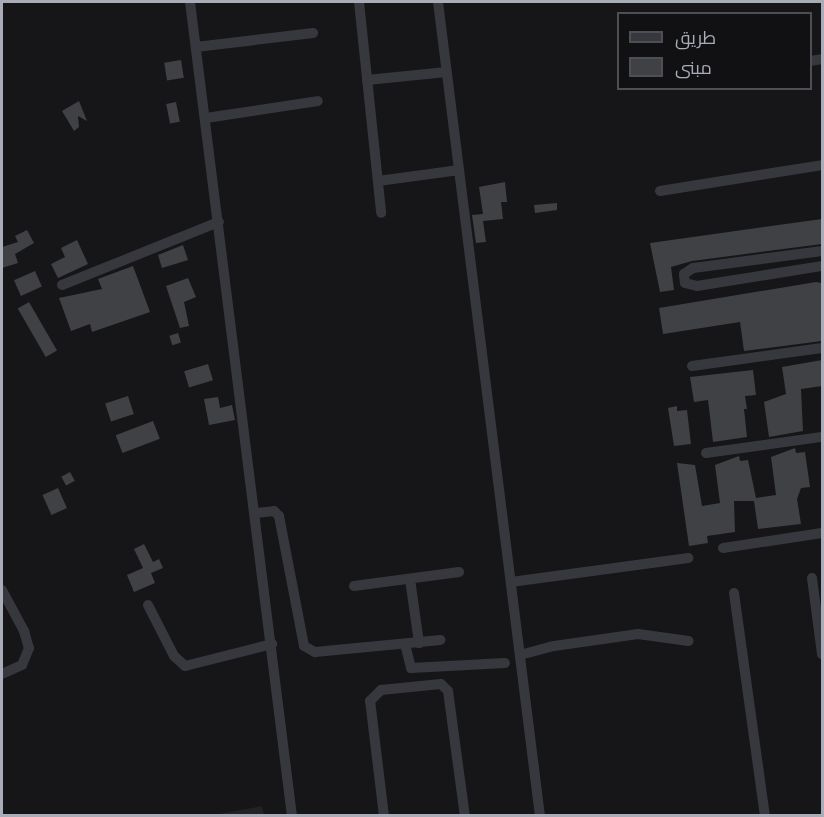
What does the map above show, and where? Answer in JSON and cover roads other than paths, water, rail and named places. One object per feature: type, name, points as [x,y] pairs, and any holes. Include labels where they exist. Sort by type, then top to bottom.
[{"type":"street","points":[[190,2],[256,513],[292,816]]},
{"type":"street","points":[[359,2],[381,213]]},
{"type":"street","points":[[438,2],[540,816]]},
{"type":"street","points":[[196,47],[313,33]]},
{"type":"street","points":[[367,80],[447,72]]},
{"type":"street","points":[[206,118],[318,101]]},
{"type":"street","points":[[660,191],[822,165]]},
{"type":"street","points":[[378,181],[459,170]]},
{"type":"street","points":[[62,285],[219,222]]},
{"type":"street","points":[[822,250],[693,268],[684,274],[686,284],[697,286],[822,266]]},
{"type":"street","points":[[692,366],[822,348]]},
{"type":"street","points":[[706,453],[822,437]]},
{"type":"street","points":[[256,513],[274,511],[279,516],[304,646],[315,652],[440,640]]},
{"type":"street","points":[[723,548],[822,533]]},
{"type":"street","points":[[510,582],[688,558]]},
{"type":"street","points":[[354,586],[459,572]]},
{"type":"street","points":[[812,578],[822,654]]},
{"type":"street","points":[[410,579],[419,643]]},
{"type":"street","points":[[2,590],[24,631],[29,648],[22,665],[2,674]]},
{"type":"street","points":[[734,593],[765,816]]},
{"type":"street","points":[[148,605],[174,656],[185,666],[272,644]]},
{"type":"street","points":[[520,656],[554,646],[638,634],[689,641]]},
{"type":"street","points":[[405,644],[411,668],[505,663]]},
{"type":"street","points":[[384,816],[370,701],[381,690],[441,684],[448,691],[465,816]]}]
